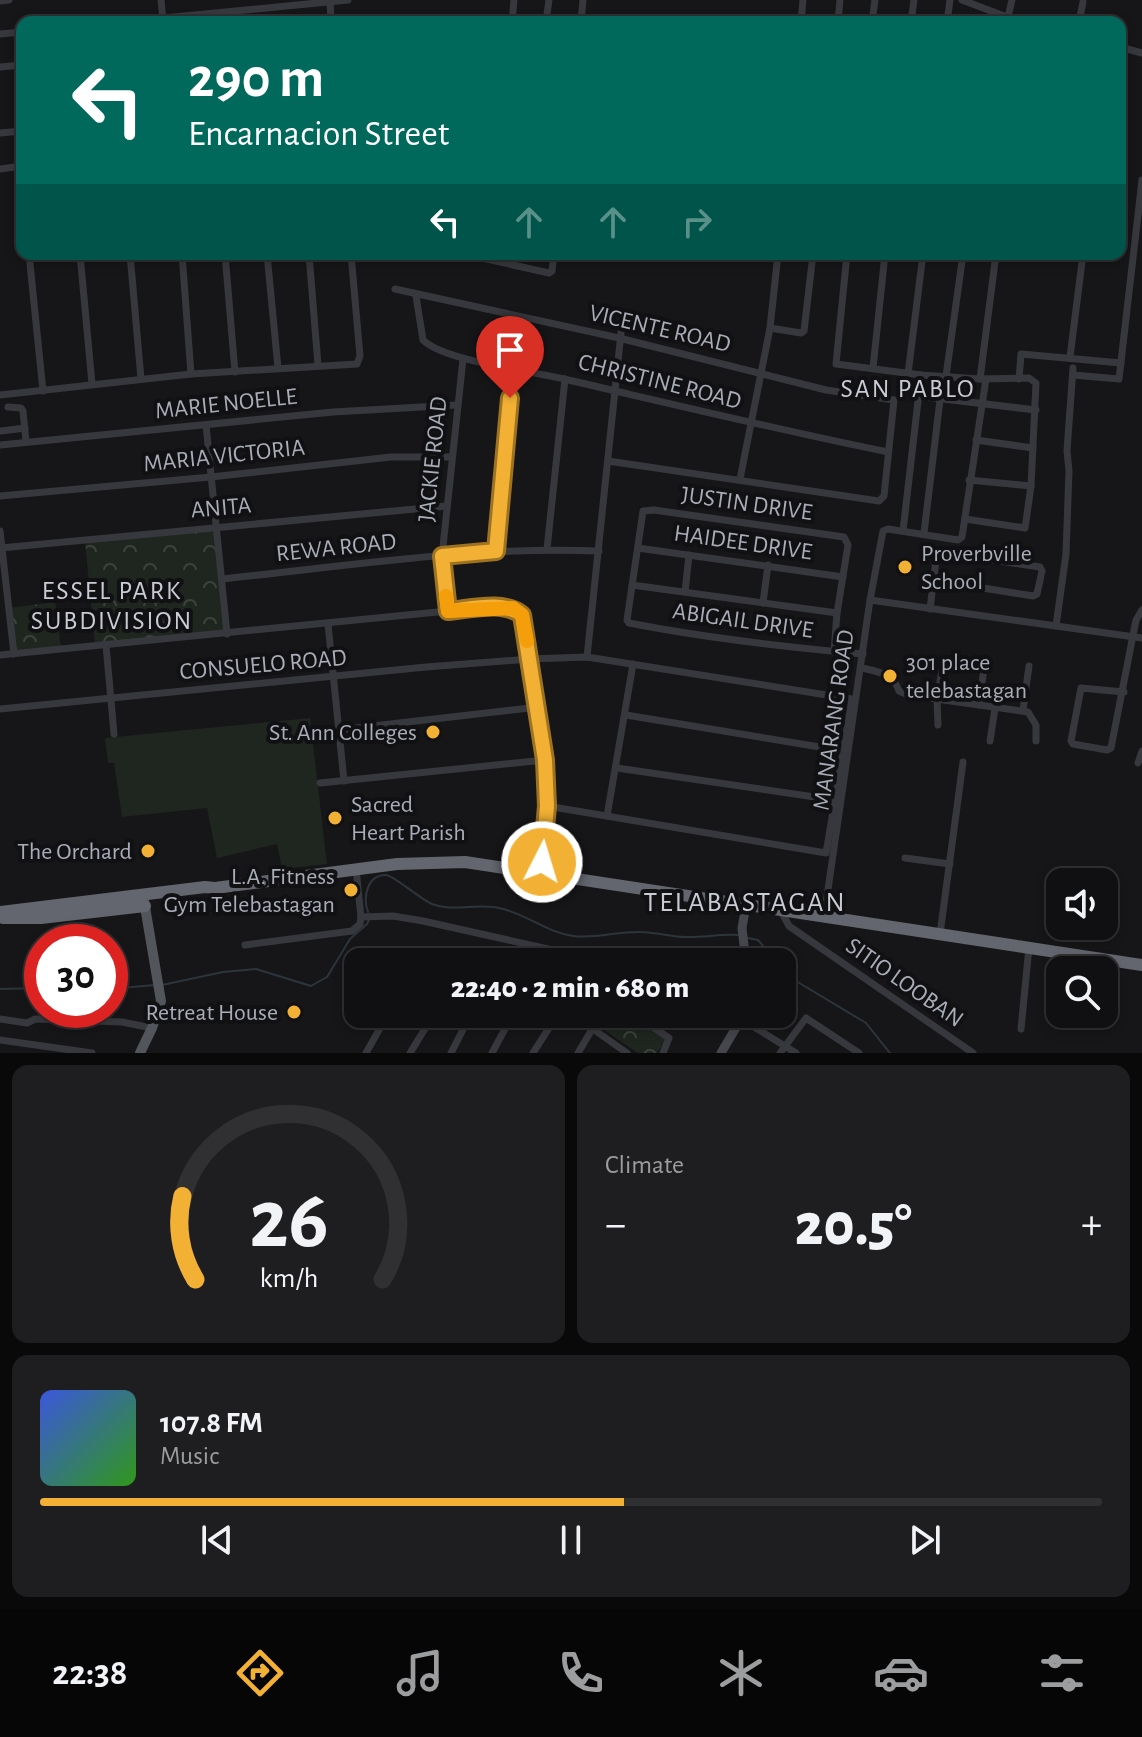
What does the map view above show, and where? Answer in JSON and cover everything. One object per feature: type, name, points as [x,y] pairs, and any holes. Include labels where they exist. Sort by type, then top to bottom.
[{"type":"highway","points":[[0,916],[144,901],[205,887],[434,861],[479,863],[1142,965]]},
{"type":"main road","points":[[140,1053],[159,1009],[160,990],[144,901]]},
{"type":"street","points":[[0,1],[9,0]]},
{"type":"street","points":[[198,16],[348,0]]},
{"type":"street","points":[[962,0],[1005,16]]},
{"type":"street","points":[[1080,16],[1083,2]]},
{"type":"street","points":[[988,16],[989,10]]},
{"type":"street","points":[[1056,626],[1066,554],[1067,451],[1073,372],[1119,379],[1142,180]]},
{"type":"street","points":[[30,260],[43,391]]},
{"type":"street","points":[[81,260],[92,384]]},
{"type":"street","points":[[131,260],[141,379]]},
{"type":"street","points":[[182,260],[191,374]]},
{"type":"street","points":[[226,260],[235,372]]},
{"type":"street","points":[[268,260],[278,368]]},
{"type":"street","points":[[309,260],[318,365]]},
{"type":"street","points":[[0,395],[191,374],[357,364],[351,260]]},
{"type":"street","points":[[491,260],[549,273],[553,260]]},
{"type":"street","points":[[740,479],[770,328],[777,260]]},
{"type":"street","points":[[770,328],[804,331],[812,260]]},
{"type":"street","points":[[846,260],[835,362],[839,365],[921,375],[1033,379],[1036,383],[1031,486],[1025,528],[965,519]]},
{"type":"street","points":[[873,368],[884,260]]},
{"type":"street","points":[[908,374],[922,260]]},
{"type":"street","points":[[946,376],[962,260]]},
{"type":"street","points":[[921,375],[903,531],[961,539],[981,404],[995,260]]},
{"type":"street","points":[[1070,357],[1082,260]]},
{"type":"street","name":"VICENTE ROAD","points":[[395,289],[619,338],[826,390],[894,400],[888,452]]},
{"type":"street","name":"CHRISTINE ROAD","points":[[416,296],[423,340],[433,349],[463,359],[513,367],[750,424],[888,452]]},
{"type":"street","points":[[587,657],[623,314]]},
{"type":"street","points":[[1019,379],[1021,354],[1121,363]]},
{"type":"street","name":"JACKIE ROAD","points":[[448,611],[442,556],[463,359]]},
{"type":"street","points":[[496,551],[513,367]]},
{"type":"street","points":[[547,549],[565,379]]},
{"type":"street","points":[[918,396],[1036,410]]},
{"type":"street","points":[[924,533],[940,400]]},
{"type":"street","name":"MARIE NOELLE","points":[[0,445],[333,412],[457,405]]},
{"type":"street","points":[[8,407],[21,408],[26,442]]},
{"type":"street","points":[[206,425],[227,634]]},
{"type":"street","points":[[1,431],[25,428]]},
{"type":"street","points":[[976,440],[1033,448]]},
{"type":"street","points":[[608,461],[879,501],[884,496],[888,452]]},
{"type":"street","name":"MARIA VICTORIA","points":[[0,496],[391,457],[452,457]]},
{"type":"street","points":[[969,480],[1031,486]]},
{"type":"street","name":"ANITA","points":[[1,548],[447,506]]},
{"type":"street","name":"JUSTIN DRIVE","points":[[638,548],[642,513],[654,510],[844,537],[848,540],[843,577]]},
{"type":"street","name":"MANARANG ROAD","points":[[824,917],[870,600],[885,530],[903,531]]},
{"type":"street","points":[[0,531],[4,600],[14,654]]},
{"type":"street","points":[[632,585],[638,548]]},
{"type":"street","name":"HAIDEE DRIVE","points":[[638,548],[843,577]]},
{"type":"street","name":"REWA ROAD","points":[[222,579],[496,551],[599,551]]},
{"type":"street","points":[[930,609],[933,580],[937,552],[939,551],[1040,567],[1042,571],[1037,594],[1033,596],[933,580]]},
{"type":"street","points":[[685,592],[689,555]]},
{"type":"street","points":[[763,603],[768,565]]},
{"type":"street","points":[[834,652],[843,577]]},
{"type":"street","name":"ABIGAIL DRIVE","points":[[837,613],[632,585],[628,622],[863,654]]},
{"type":"street","points":[[870,600],[1138,638]]},
{"type":"street","points":[[0,655],[448,611],[513,608],[522,615],[545,760],[547,806],[541,873]]},
{"type":"street","points":[[1124,692],[1082,687],[1071,741],[1073,744],[1107,750],[1111,748],[1138,638],[1136,620],[1142,610]]},
{"type":"street","points":[[328,624],[344,781]]},
{"type":"street","points":[[106,645],[114,734]]},
{"type":"street","name":"CONSUELO ROAD","points":[[0,709],[530,659],[587,657],[852,699],[844,751]]},
{"type":"street","points":[[938,725],[937,698],[944,660]]},
{"type":"street","points":[[979,705],[985,661]]},
{"type":"street","points":[[607,816],[633,664]]},
{"type":"street","points":[[1023,710],[1029,666]]},
{"type":"street","points":[[862,668],[881,672],[893,679],[901,693],[1023,710],[1033,720],[1037,730],[1036,741]]},
{"type":"street","points":[[338,730],[538,707]]},
{"type":"street","points":[[990,741],[995,708]]},
{"type":"street","points":[[547,806],[826,853],[844,751],[626,715]]},
{"type":"street","points":[[1138,763],[1142,742]]},
{"type":"street","points":[[320,783],[545,760]]},
{"type":"street","points":[[940,934],[963,762]]},
{"type":"street","points":[[617,768],[835,800]]},
{"type":"street","points":[[905,858],[950,864]]},
{"type":"street","points":[[356,869],[366,917]]},
{"type":"street","points":[[745,948],[742,928],[746,905]]},
{"type":"street","name":"SITIO LOOBAN","points":[[781,911],[789,926],[973,1053]]},
{"type":"street","points":[[245,945],[352,931],[366,917],[393,916],[545,948]]},
{"type":"street","points":[[1021,1029],[1029,947]]},
{"type":"street","points":[[782,1049],[806,1018],[859,1053]]},
{"type":"street","points":[[0,1019],[27,1023],[35,1019],[108,1021],[152,1028]]},
{"type":"street","points":[[366,1053],[380,1028]]},
{"type":"street","points":[[410,1053],[425,1028]]},
{"type":"street","points":[[451,1053],[464,1028]]},
{"type":"street","points":[[492,1053],[505,1028]]},
{"type":"street","points":[[533,1053],[551,1028]]},
{"type":"street","points":[[654,1028],[669,1038],[663,1053]]},
{"type":"street","points":[[721,1053],[734,1028]]},
{"type":"street","points":[[756,1028],[782,1049],[796,1053]]},
{"type":"street","points":[[578,1053],[593,1029],[623,1052]]},
{"type":"street","points":[[0,1040],[92,1053]]},
{"type":"green space","points":[[215,530],[224,632],[95,644],[85,541]]},
{"type":"green space","points":[[55,602],[61,648],[14,653],[9,608]]},
{"type":"green space","points":[[310,718],[327,864],[282,869],[277,844],[217,858],[207,808],[122,817],[114,763],[108,763],[105,738]]},
{"type":"green space","points":[[601,1028],[647,1028],[666,1040],[657,1053],[638,1053]]},
{"type":"waterway","points":[[368,912],[366,895],[370,883],[386,875],[432,904],[499,908],[573,936],[632,932],[683,937],[738,935]]},
{"type":"waterway","points":[[162,985],[223,972],[256,969],[311,986],[327,977],[350,939],[370,918]]},
{"type":"waterway","points":[[748,938],[758,940],[765,948]]},
{"type":"waterway","points":[[796,981],[866,1023],[890,1053]]},
{"type":"waterway","points":[[128,987],[155,985]]},
{"type":"waterway","points":[[0,989],[24,988]]},
{"type":"slow traffic","points":[[446,596],[448,611],[513,608],[522,615],[527,641]]},
{"type":"place","name":"Proverbville School","points":[[905,567]]},
{"type":"place","name":"301 place telebastagan","points":[[890,676]]},
{"type":"place","name":"St. Ann Colleges","points":[[433,732]]},
{"type":"place","name":"Sacred Heart Parish","points":[[335,818]]},
{"type":"place","name":"The Orchard","points":[[148,851]]},
{"type":"place","name":"L.A. Fitness Gym Telebastagan","points":[[351,890]]},
{"type":"place","name":"Retreat House","points":[[294,1012]]},
{"type":"district","name":"SAN PABLO","points":[[908,388]]},
{"type":"district","name":"ESSEL PARK SUBDIVISION","points":[[112,605]]},
{"type":"district","name":"TELABASTAGAN","points":[[745,901]]},
{"type":"route","points":[[510,398],[496,551],[442,556],[448,611],[501,607],[513,608],[522,615],[547,784],[542,862]]}]
